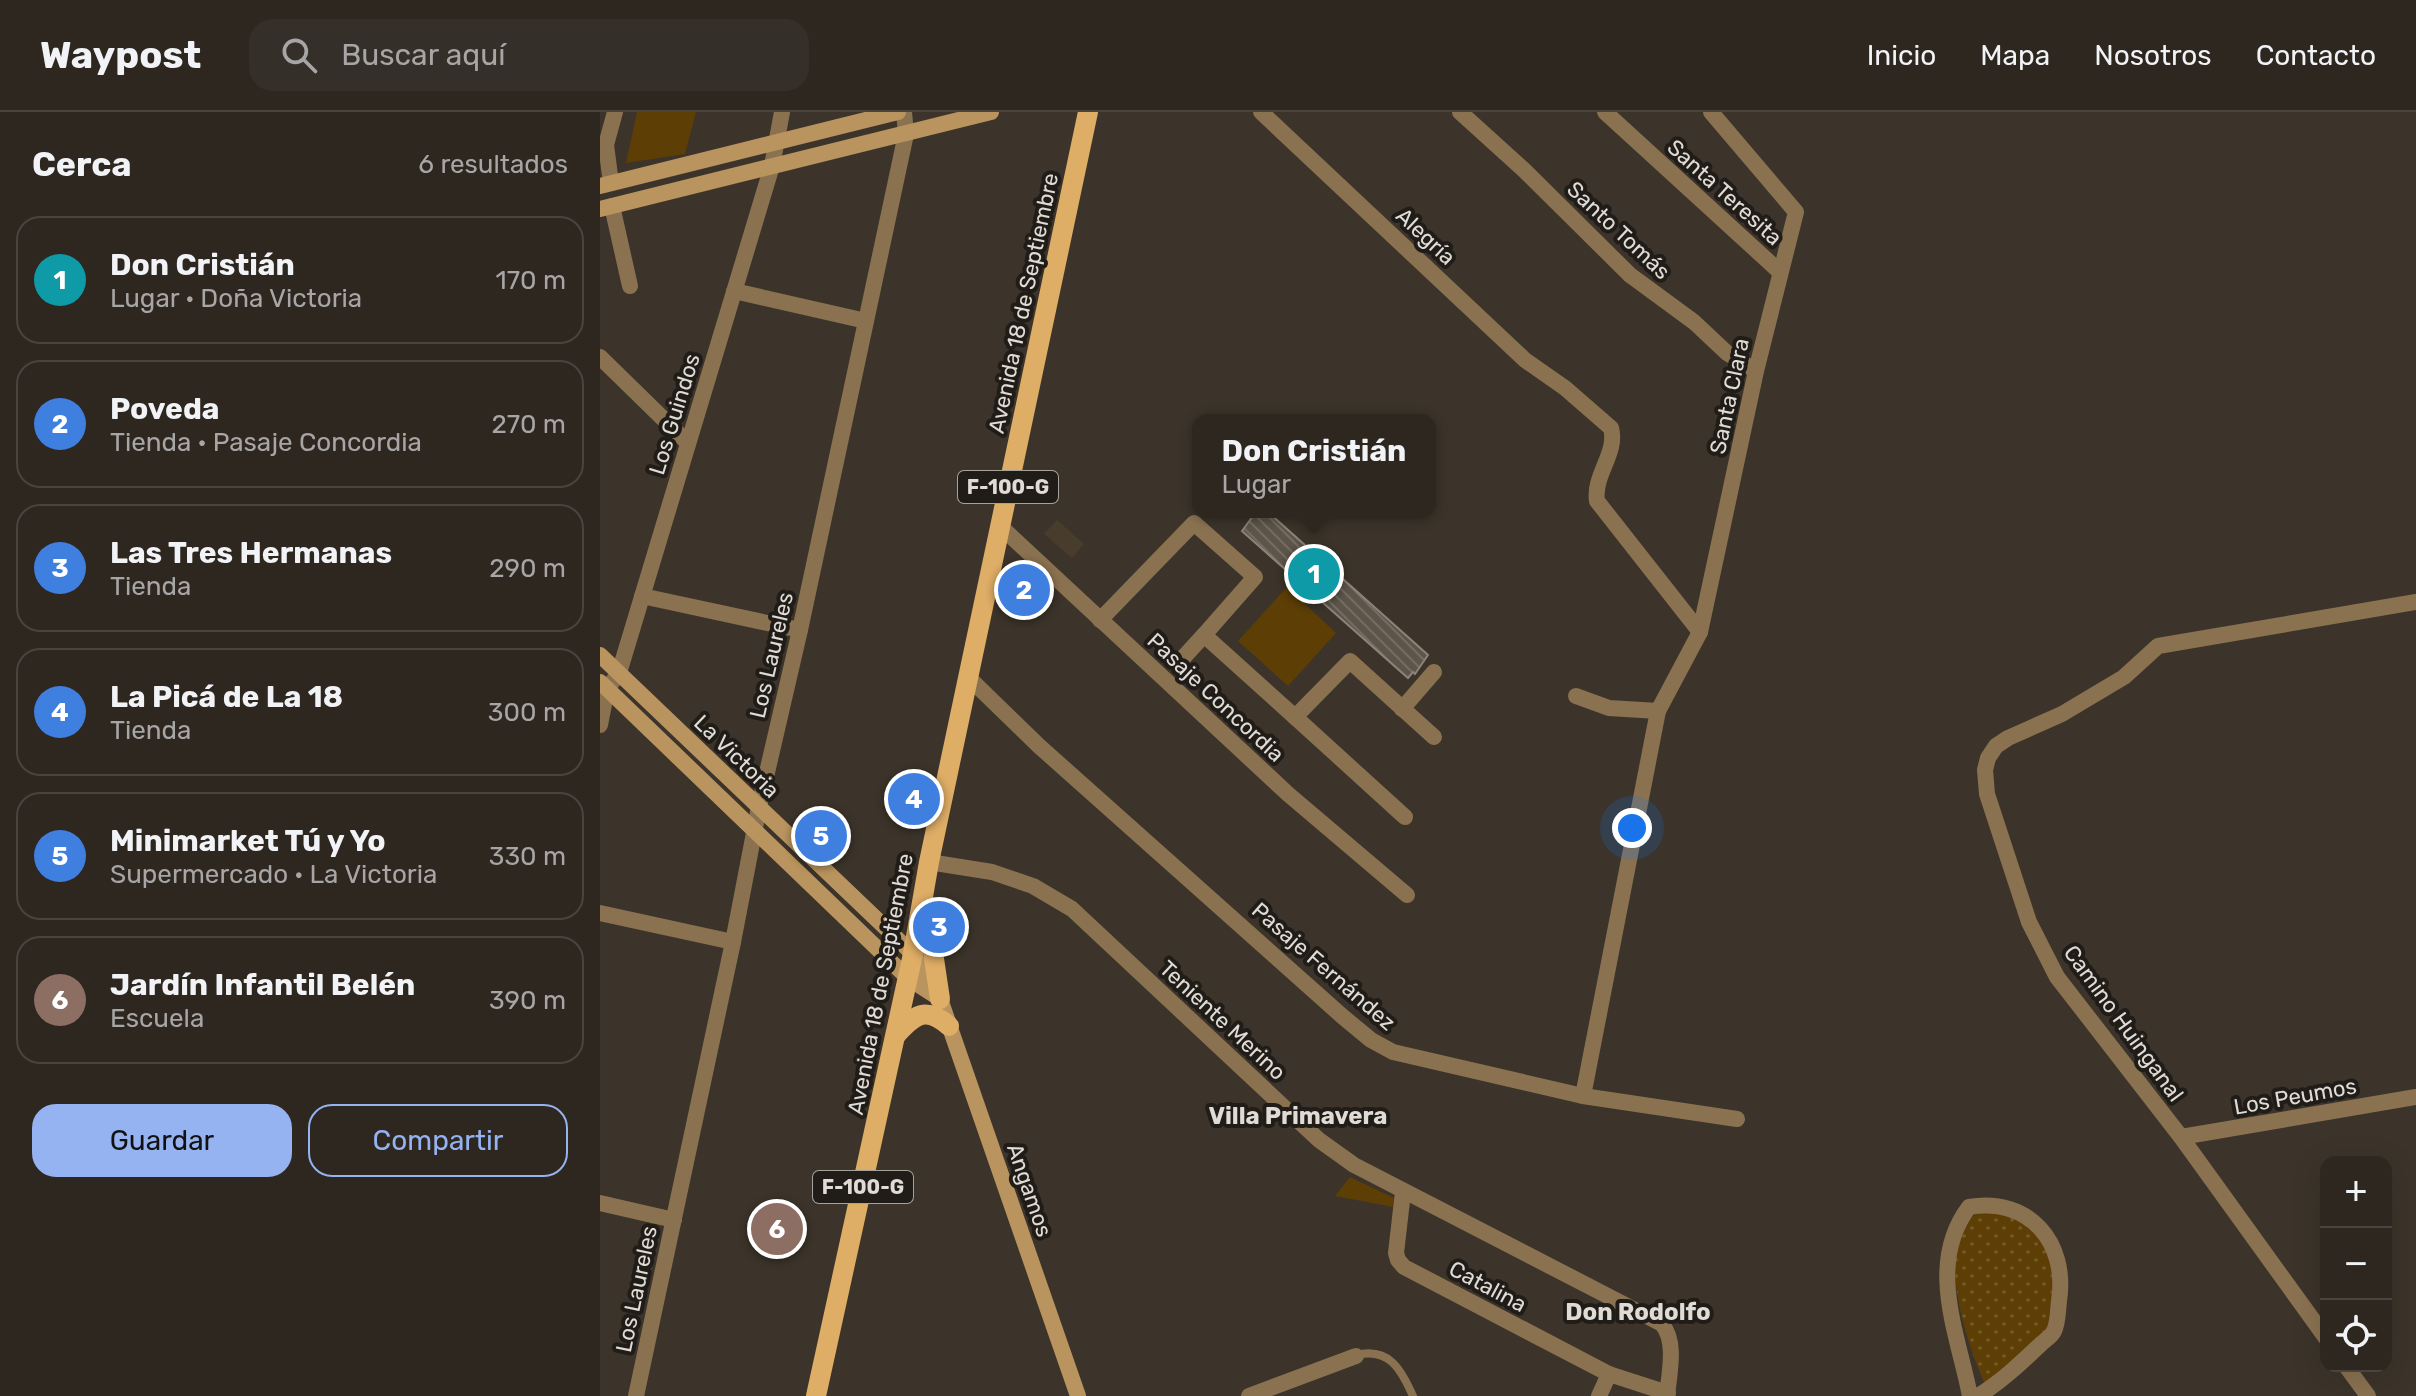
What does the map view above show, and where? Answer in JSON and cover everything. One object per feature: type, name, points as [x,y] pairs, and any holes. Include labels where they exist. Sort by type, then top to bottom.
[{"type":"main road","name":"Avenida 18 de Septiembre","points":[[816,1396],[896,1035],[929,862],[1088,112]]},
{"type":"main road","points":[[924,893],[940,999]]},
{"type":"main road","points":[[896,1035],[911,1019],[923,1015],[935,1015],[949,1026]]},
{"type":"street","points":[[615,112],[606,145],[606,184],[898,112]]},
{"type":"street","name":"Los Guindos","points":[[600,725],[604,686],[619,673],[772,166],[782,112]]},
{"type":"street","name":"Los Laureles","points":[[636,1396],[759,807],[906,134],[904,112]]},
{"type":"street","points":[[630,286],[606,207],[991,112]]},
{"type":"street","name":"Alegría","points":[[1261,112],[1525,360],[1565,388],[1611,428],[1613,438],[1595,484],[1597,501],[1700,632]]},
{"type":"street","name":"Santo Tomás","points":[[1460,112],[1524,170],[1630,275],[1694,322],[1727,353],[1756,371]]},
{"type":"street","name":"Santa Teresita","points":[[1605,112],[1780,272]]},
{"type":"street","name":"Santa Clara","points":[[1583,1096],[1658,711],[1700,632],[1756,371],[1796,212],[1711,112]]},
{"type":"street","points":[[734,291],[866,321]]},
{"type":"street","points":[[600,357],[688,443]]},
{"type":"street","points":[[1100,620],[1197,518]]},
{"type":"street","points":[[1183,658],[1255,577],[1199,518]]},
{"type":"street","name":"Pasaje Concordia","points":[[1000,526],[1288,794],[1407,895]]},
{"type":"street","points":[[642,596],[800,630]]},
{"type":"street","name":"Camino Huinganal","points":[[2320,1330],[2181,1137],[2057,977],[2029,922],[1987,794],[1985,770],[1996,746],[2062,714],[2124,677],[2158,646],[2416,602]]},
{"type":"street","points":[[1204,635],[1405,817]]},
{"type":"street","name":"La Victoria","points":[[600,655],[913,954]]},
{"type":"street","points":[[1295,717],[1350,661],[1434,737]]},
{"type":"street","points":[[1402,709],[1434,672]]},
{"type":"street","name":"Pasaje Fernández","points":[[968,677],[1060,765],[1371,1040],[1412,1059],[1583,1096],[1737,1119]]},
{"type":"street","name":"La Victoria","points":[[604,686],[908,978]]},
{"type":"street","points":[[1576,696],[1609,708],[1658,711]]},
{"type":"street","name":"Teniente Merino","points":[[929,862],[992,872],[1020,881],[1072,909],[1319,1140],[1354,1165],[1652,1318],[1669,1332],[1668,1395]]},
{"type":"street","points":[[600,913],[733,942]]},
{"type":"street","name":"Angamos","points":[[913,954],[940,999],[1078,1396]]},
{"type":"street","points":[[908,978],[940,999]]},
{"type":"street","name":"Los Peumos","points":[[2181,1137],[2416,1097]]},
{"type":"street","name":"Catalina","points":[[1403,1192],[1396,1253],[1404,1267],[1609,1374],[1668,1395]]},
{"type":"street","points":[[600,1203],[674,1220]]},
{"type":"street","points":[[1970,1396],[1948,1301],[1946,1261],[1953,1232],[1969,1207],[1991,1203],[2013,1209],[2043,1230],[2056,1256],[2061,1289],[2055,1331],[1997,1385],[1978,1396]]},
{"type":"street","points":[[1249,1396],[1356,1356]]},
{"type":"street","points":[[2350,1372],[2368,1396]]},
{"type":"street","points":[[1599,1396],[1609,1374]]},
{"type":"lane","points":[[1356,1356],[1374,1353],[1391,1360],[1401,1369],[1413,1396]]},
{"type":"shaded area","points":[[637,112],[696,112],[685,154],[626,163]]},
{"type":"shaded area","points":[[1057,520],[1084,544],[1072,558],[1044,534]]},
{"type":"shaded area","points":[[1287,587],[1336,633],[1288,686],[1238,641]]},
{"type":"shaded area","points":[[1350,1177],[1394,1198],[1393,1207],[1335,1196]]},
{"type":"shaded area","points":[[1978,1213],[2012,1215],[2038,1229],[2054,1257],[2051,1328],[2007,1371],[1984,1382],[1964,1326],[1955,1261],[1965,1223]]},
{"type":"building","points":[[1252,518],[1275,518],[1428,655],[1415,674],[1413,672],[1408,678],[1242,531]]},
{"type":"place","name":"Don Cristián","points":[[1314,574]]},
{"type":"place","name":"Poveda","points":[[1024,590]]},
{"type":"place","name":"La Picá de La 18","points":[[914,799]]},
{"type":"place","name":"Minimarket Tú y Yo","points":[[821,836]]},
{"type":"place","name":"Las Tres Hermanas","points":[[939,927]]},
{"type":"place","name":"Jardín Infantil Belén","points":[[777,1229]]},
{"type":"district","name":"Villa Primavera","points":[[1298,1116]]},
{"type":"district","name":"Don Rodolfo","points":[[1638,1312]]}]
